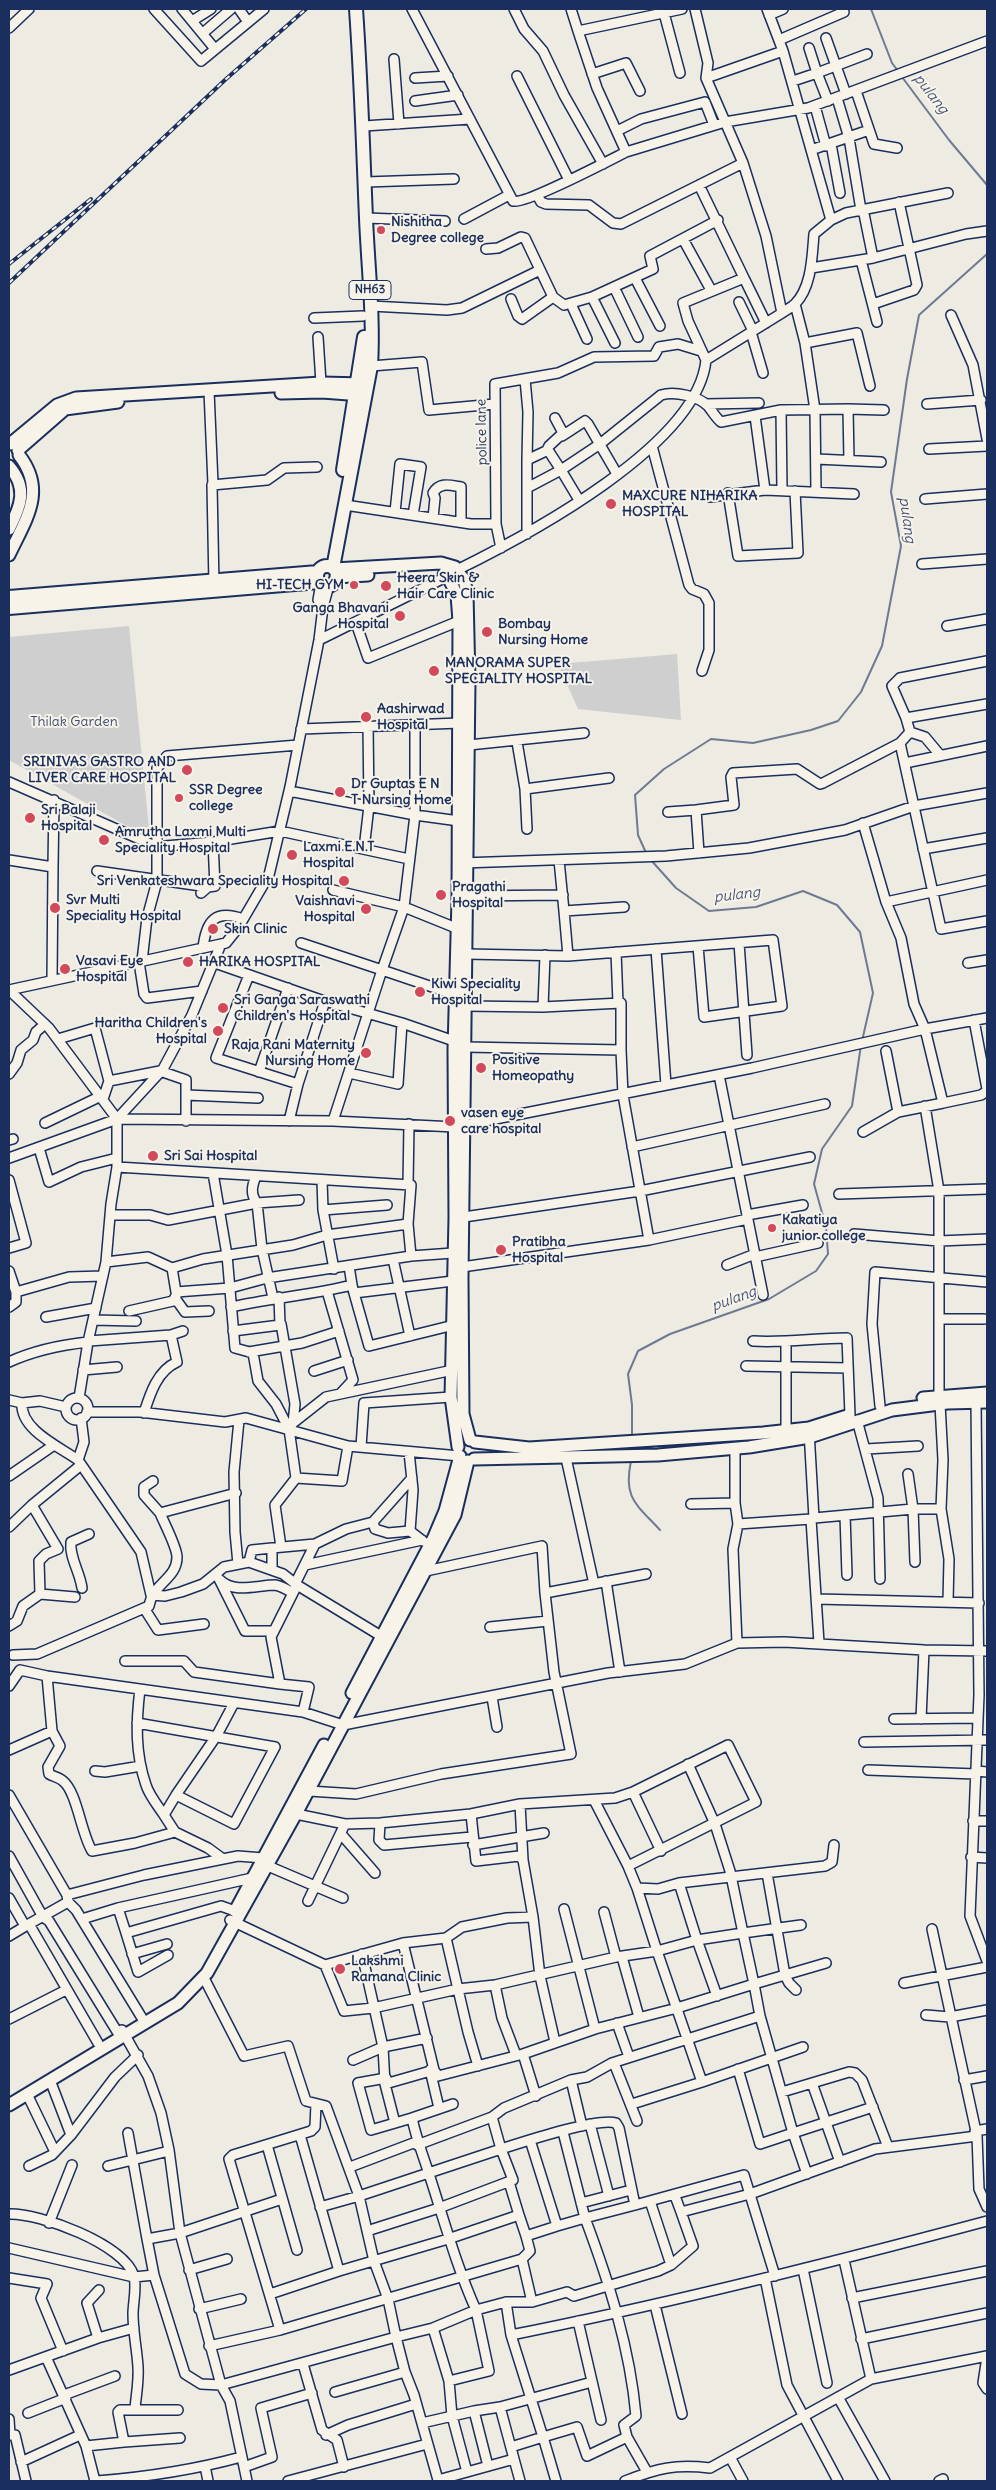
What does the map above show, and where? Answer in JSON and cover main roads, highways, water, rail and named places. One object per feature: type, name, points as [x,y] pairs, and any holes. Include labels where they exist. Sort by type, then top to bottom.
[{"type":"highway","name":"NH63","points":[[327,575],[362,389],[371,366],[373,338],[367,311],[349,9]]},
{"type":"highway","name":"NH63","points":[[327,575],[346,505],[362,389],[367,311],[364,126],[356,9]]},
{"type":"highway","points":[[9,608],[327,575]]},
{"type":"highway","points":[[9,597],[214,586]]},
{"type":"main road","points":[[14,448],[65,409],[321,383],[362,389]]},
{"type":"main road","points":[[209,393],[322,392],[362,389]]},
{"type":"main road","points":[[9,529],[22,496],[18,479],[9,466],[17,460],[14,448]]},
{"type":"main road","points":[[9,554],[31,508],[33,499],[31,477],[14,448]]},
{"type":"main road","points":[[327,575],[441,563],[450,573],[457,595],[460,723],[459,821],[468,896],[465,1048],[459,1126],[453,1281],[463,1414],[472,1441],[479,1450],[465,1456]]},
{"type":"main road","points":[[9,2105],[122,2034],[178,2003],[204,1978],[252,1878],[265,1862],[296,1814],[308,1791],[425,1543],[445,1511],[465,1456],[451,1397],[462,1267],[464,1217],[454,1041],[456,928],[463,863],[469,745],[467,594],[464,579],[450,573]]},
{"type":"main road","points":[[854,1418],[880,1406],[987,1393]]},
{"type":"main road","points":[[465,1456],[566,1458],[658,1455],[735,1449],[809,1432],[854,1418],[940,1400],[982,1402]]},
{"type":"main road","points":[[9,2096],[98,2043],[122,2034],[181,1992],[196,1977],[234,1918],[426,1571],[455,1514],[465,1456],[462,1442],[472,1441],[529,1448],[786,1431],[809,1432]]},
{"type":"waterway","name":"pulang","points":[[871,9],[892,63],[898,71]]},
{"type":"waterway","name":"pulang","points":[[902,77],[949,140],[987,185]]},
{"type":"waterway","name":"pulang","points":[[647,855],[638,835],[635,795],[664,769],[711,739],[753,743],[811,730],[838,721],[861,692],[882,646],[901,546],[891,492],[907,379],[919,315],[987,254]]},
{"type":"waterway","name":"pulang","points":[[650,859],[676,888],[709,911],[756,907],[803,891],[837,905],[860,932],[873,993],[862,1041]]},
{"type":"waterway","name":"pulang","points":[[632,1436],[632,1405],[628,1374],[638,1351],[670,1334],[769,1299],[816,1271],[828,1254],[826,1227],[814,1184],[822,1149],[852,1106],[861,1045]]},
{"type":"waterway","name":"pulang","points":[[631,1461],[629,1474],[630,1492],[638,1506],[660,1530]]},
{"type":"railway","points":[[9,283],[226,79],[306,9]]},
{"type":"railway","points":[[9,264],[91,199]]},
{"type":"place","name":"Nishitha Degree college","points":[[381,230]]},
{"type":"place","name":"MAXCURE NIHARIKA HOSPITAL","points":[[611,504]]},
{"type":"place","name":"HI-TECH GYM","points":[[354,585]]},
{"type":"place","name":"Heera Skin & Hair Care Clinic","points":[[386,586]]},
{"type":"place","name":"Ganga Bhavani Hospital","points":[[400,616]]},
{"type":"place","name":"Bombay Nursing Home","points":[[487,632]]},
{"type":"place","name":"MANORAMA SUPER SPECIALITY HOSPITAL","points":[[434,671]]},
{"type":"place","name":"Aashirwad Hospital","points":[[366,717]]},
{"type":"place","name":"SRINIVAS GASTRO AND LIVER CARE HOSPITAL","points":[[187,770]]},
{"type":"place","name":"Dr Guptas E N T Nursing Home","points":[[340,792]]},
{"type":"place","name":"SSR Degree college","points":[[179,798]]},
{"type":"place","name":"Sri Balaji Hospital","points":[[30,818]]},
{"type":"place","name":"Amrutha Laxmi Multi Speciality Hospital","points":[[104,840]]},
{"type":"place","name":"Laxmi E.N.T Hospital","points":[[292,855]]},
{"type":"place","name":"Sri Venkateshwara Speciality Hospital","points":[[344,881]]},
{"type":"place","name":"Pragathi Hospital","points":[[441,895]]},
{"type":"place","name":"Svr Multi Speciality Hospital","points":[[55,908]]},
{"type":"place","name":"Vaishnavi Hospital","points":[[366,909]]},
{"type":"place","name":"Skin Clinic","points":[[213,929]]},
{"type":"place","name":"HARIKA HOSPITAL","points":[[188,962]]},
{"type":"place","name":"Vasavi Eye Hospital","points":[[65,969]]},
{"type":"place","name":"Kiwi Speciality Hospital","points":[[420,992]]},
{"type":"place","name":"Sri Ganga Saraswathi Children's Hospital","points":[[223,1008]]},
{"type":"place","name":"Haritha Children's Hospital","points":[[218,1031]]},
{"type":"place","name":"Raja Rani Maternity Nursing Home","points":[[366,1053]]},
{"type":"place","name":"Positive Homeopathy","points":[[481,1068]]},
{"type":"place","name":"vasen eye care hospital","points":[[450,1121]]},
{"type":"place","name":"Sri Sai Hospital","points":[[153,1156]]},
{"type":"place","name":"Kakatiya junior college","points":[[772,1228]]},
{"type":"place","name":"Pratibha Hospital","points":[[501,1250]]},
{"type":"place","name":"Lakshmi Ramana Clinic","points":[[340,1969]]},
{"type":"park label","name":"Thilak Garden","points":[[74,722]]}]
